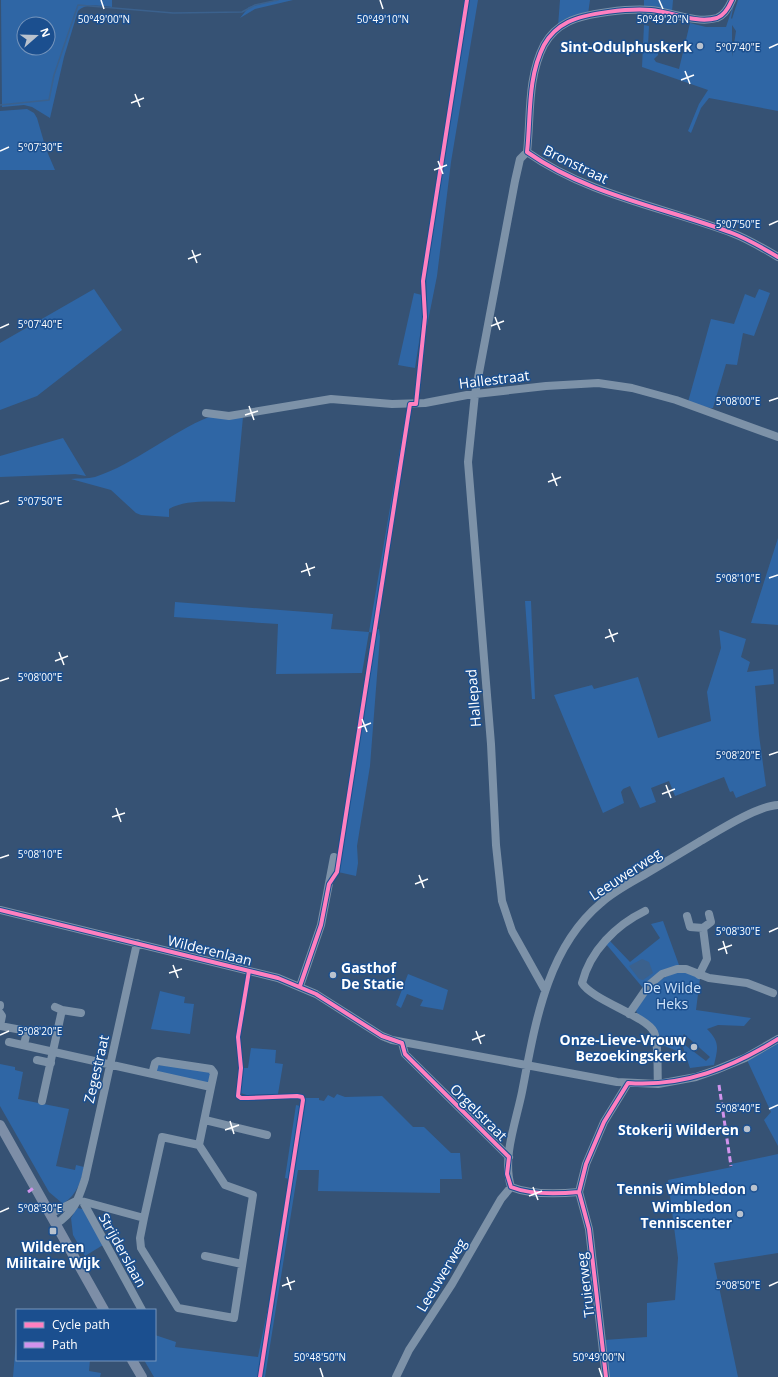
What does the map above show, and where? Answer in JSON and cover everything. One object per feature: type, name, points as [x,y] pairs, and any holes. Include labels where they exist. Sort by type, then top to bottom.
[{"type":"main road","points":[[0,1125],[103,1309]]},
{"type":"main road","points":[[133,1361],[142,1377]]},
{"type":"street","name":"Bronstraat","points":[[475,394],[515,181],[520,159],[527,152],[530,104],[538,62],[545,44],[557,29],[573,20],[620,11],[651,10],[697,19],[713,19],[724,14],[732,0]]},
{"type":"street","name":"Bronstraat","points":[[527,152],[589,185],[630,201],[731,233],[778,256]]},
{"type":"street","name":"Hallestraat","points":[[206,413],[229,416],[331,399],[410,404],[475,394],[575,384],[613,384],[676,400],[778,437]]},
{"type":"street","name":"Hallepad","points":[[475,394],[468,462],[491,744],[499,880],[502,901],[508,922],[545,990]]},
{"type":"street","name":"Leeuwerweg","points":[[509,1157],[527,1065],[545,990],[558,960],[571,937],[584,920],[601,903],[635,880],[727,826],[768,807],[778,805]]},
{"type":"street","points":[[300,986],[322,925],[334,857]]},
{"type":"street","name":"Wilderenlaan","points":[[0,910],[278,978],[300,986],[330,1002],[382,1036],[402,1043],[628,1083],[658,1084],[694,1078],[720,1069],[757,1052],[778,1039]]},
{"type":"street","points":[[645,910],[629,919],[614,931],[593,958],[582,983],[592,992],[652,1028],[654,1033],[658,1084]]},
{"type":"street","points":[[687,916],[690,927],[703,928],[711,922],[709,914]]},
{"type":"street","points":[[699,975],[706,959],[703,928]]},
{"type":"street","name":"Zegestraat","points":[[56,1224],[67,1216],[80,1201],[137,943]]},
{"type":"street","points":[[628,1014],[649,985],[667,972],[681,968],[699,975],[747,984],[773,993]]},
{"type":"street","points":[[42,1101],[53,1051],[59,1008],[81,1013]]},
{"type":"street","points":[[0,1013],[2,1016],[0,1026],[27,1031],[24,1045]]},
{"type":"street","points":[[9,1042],[211,1087]]},
{"type":"street","name":"Orgelstraat","points":[[402,1043],[405,1054],[509,1157],[508,1174],[511,1187]]},
{"type":"street","points":[[37,1060],[50,1063]]},
{"type":"street","points":[[50,1214],[80,1201],[144,1218],[162,1137],[199,1145],[214,1074],[211,1069],[158,1061],[154,1063],[152,1074]]},
{"type":"street","points":[[511,1187],[524,1191],[557,1193],[579,1192],[586,1164],[604,1122],[628,1083]]},
{"type":"street","points":[[205,1120],[267,1134]]},
{"type":"street","name":"Strijderslaan","points":[[144,1218],[140,1238],[141,1248],[178,1308],[234,1318],[253,1195],[225,1185],[199,1145]]},
{"type":"street","name":"Leeuwerweg","points":[[396,1377],[408,1350],[452,1284],[501,1199],[511,1187]]},
{"type":"street","name":"Truierweg","points":[[579,1192],[589,1229],[606,1377]]},
{"type":"street","name":"Strijderslaan","points":[[80,1201],[141,1309]]},
{"type":"street","points":[[205,1256],[242,1264]]},
{"type":"green space","points":[[1,0],[112,0],[112,7],[89,6],[81,8],[78,11],[64,57],[50,118],[32,107],[24,105],[2,107]]},
{"type":"green space","points":[[277,0],[293,0],[255,9],[240,18],[249,7]]},
{"type":"green space","points":[[468,0],[478,0],[451,162],[437,276],[427,326],[426,273]]},
{"type":"green space","points":[[560,0],[590,0],[588,14],[558,26]]},
{"type":"green space","points":[[644,0],[673,0],[672,12],[644,8]]},
{"type":"green space","points":[[735,0],[732,19],[738,0],[778,0],[778,111],[709,98],[701,108],[691,133],[688,131],[699,104],[708,90],[642,67],[644,25],[649,26],[648,46],[651,49],[658,51],[658,55],[654,59],[656,62],[679,69],[690,23],[706,27],[726,27]],"holes":[[[732,25],[736,31],[732,57]]]},
{"type":"green space","points":[[27,109],[34,113],[37,118],[46,149],[55,170],[0,170],[0,111]]},
{"type":"green space","points":[[94,289],[122,330],[37,396],[0,410],[0,343]]},
{"type":"green space","points":[[759,289],[770,293],[754,336],[743,333],[737,365],[726,364],[713,408],[688,402],[711,319],[734,324],[745,294],[755,298]]},
{"type":"green space","points":[[414,293],[422,295],[422,323],[415,368],[398,365]]},
{"type":"green space","points":[[407,407],[409,409],[377,612],[373,633],[369,632]]},
{"type":"green space","points":[[209,417],[243,417],[235,502],[192,502],[169,509],[169,517],[141,515],[136,513],[111,490],[71,479],[92,478],[110,471],[195,423]]},
{"type":"green space","points":[[63,438],[86,476],[75,474],[0,477],[0,456]]},
{"type":"green space","points":[[778,538],[778,625],[751,623]]},
{"type":"green space","points":[[525,601],[531,601],[535,699],[532,699]]},
{"type":"green space","points":[[175,602],[333,614],[331,629],[369,632],[362,673],[276,674],[278,624],[174,617]]},
{"type":"green space","points":[[377,629],[379,629],[380,637],[370,766],[357,846],[358,863],[356,876],[338,872]]},
{"type":"green space","points":[[719,630],[746,639],[741,657],[750,662],[747,672],[773,669],[774,684],[755,686],[759,735],[766,786],[736,798],[733,791],[730,792],[724,777],[675,796],[669,781],[651,788],[656,802],[640,808],[630,786],[623,789],[621,792],[624,803],[603,813],[554,695],[592,685],[594,689],[638,677],[658,738],[711,721],[707,692],[721,648]]},
{"type":"green space","points":[[663,921],[679,965],[643,988],[606,944],[609,940],[630,962],[660,938],[651,924]]},
{"type":"green space","name":"De Wilde Heks","points":[[684,971],[700,978],[696,1010],[751,1018],[744,1026],[718,1025],[707,1029],[714,1038],[717,1046],[714,1065],[690,1068],[683,1047],[685,1045],[706,1061],[710,1057],[684,1034],[678,1042],[687,1062],[677,1051],[658,1043],[636,1010],[656,984],[668,976]]},
{"type":"green space","points":[[408,974],[448,990],[443,1010],[420,1006],[423,1000],[407,994],[401,1008],[396,1005]]},
{"type":"green space","points":[[160,991],[185,997],[184,1003],[194,1004],[190,1034],[151,1029]]},
{"type":"green space","points":[[778,1043],[778,1146],[764,1120],[771,1112],[747,1060]]},
{"type":"green space","points":[[251,1048],[276,1050],[275,1063],[283,1064],[278,1094],[247,1095],[240,1093],[239,1084],[242,1068],[248,1068]]},
{"type":"green space","points":[[0,1064],[15,1067],[15,1070],[23,1072],[18,1099],[69,1109],[56,1166],[75,1170],[76,1165],[84,1167],[78,1187],[72,1196],[64,1203],[49,1192],[0,1106]]},
{"type":"green space","points":[[158,1065],[210,1070],[212,1080],[207,1083],[160,1073],[156,1070]]},
{"type":"green space","points":[[337,1094],[345,1097],[382,1096],[413,1127],[424,1127],[451,1153],[460,1153],[462,1179],[440,1179],[440,1193],[318,1191],[319,1170],[298,1170],[265,1377],[154,1377],[145,1361],[156,1361],[156,1335],[176,1342],[175,1347],[258,1357],[268,1307],[274,1307],[284,1233],[280,1232],[289,1179],[285,1178],[296,1105],[300,1106],[300,1098],[319,1098],[319,1100],[324,1101],[328,1095],[334,1098]]},
{"type":"green space","points":[[778,1154],[778,1253],[714,1263],[738,1377],[609,1377],[604,1340],[647,1337],[647,1303],[675,1300],[678,1258],[668,1180],[732,1167],[731,1164]]},
{"type":"green space","points":[[77,1208],[83,1209],[103,1245],[85,1256],[73,1235],[71,1218]]},
{"type":"green space","points":[[16,1341],[16,1361],[90,1361],[89,1371],[101,1373],[100,1377],[13,1377]]},
{"type":"shaded area","points":[[642,959],[649,962],[653,973],[643,980],[639,979],[629,966]]},
{"type":"waterway","points":[[0,105],[49,100],[54,75],[78,5],[173,13],[242,12],[255,5],[278,0]]},
{"type":"marked path","points":[[719,1085],[731,1166]]},
{"type":"marked path","points":[[28,1192],[35,1187]]},
{"type":"cycle path","points":[[300,986],[321,925],[329,884],[337,872],[410,404],[416,404],[425,317],[423,281],[467,0]]},
{"type":"cycle path","points":[[732,0],[724,13],[717,18],[701,20],[659,11],[632,10],[586,16],[561,26],[551,35],[544,45],[535,71],[532,84],[527,152],[550,167],[600,190],[732,233],[750,241],[778,257]]},
{"type":"cycle path","points":[[0,910],[278,978],[316,994],[382,1036],[402,1043],[405,1054],[509,1157],[507,1174],[511,1187],[536,1193],[579,1192]]},
{"type":"cycle path","points":[[249,971],[238,1037],[241,1068],[238,1096],[241,1098],[297,1096],[302,1097],[303,1100],[260,1377]]},
{"type":"cycle path","points":[[606,1377],[589,1229],[579,1192],[586,1164],[604,1122],[628,1083],[668,1082],[706,1073],[743,1059],[778,1039]]},
{"type":"place","name":"Sint-Odulphuskerk","points":[[700,46]]},
{"type":"place","name":"Gasthof De Statie","points":[[333,975]]},
{"type":"place","name":"Onze-Lieve-Vrouw Bezoekingskerk","points":[[694,1047]]},
{"type":"place","name":"Stokerij Wilderen","points":[[747,1129]]},
{"type":"place","name":"Tennis Wimbledon","points":[[754,1188]]},
{"type":"place","name":"Wimbledon Tenniscenter","points":[[740,1214]]},
{"type":"place","name":"Wilderen Militaire Wijk","points":[[53,1231]]}]
